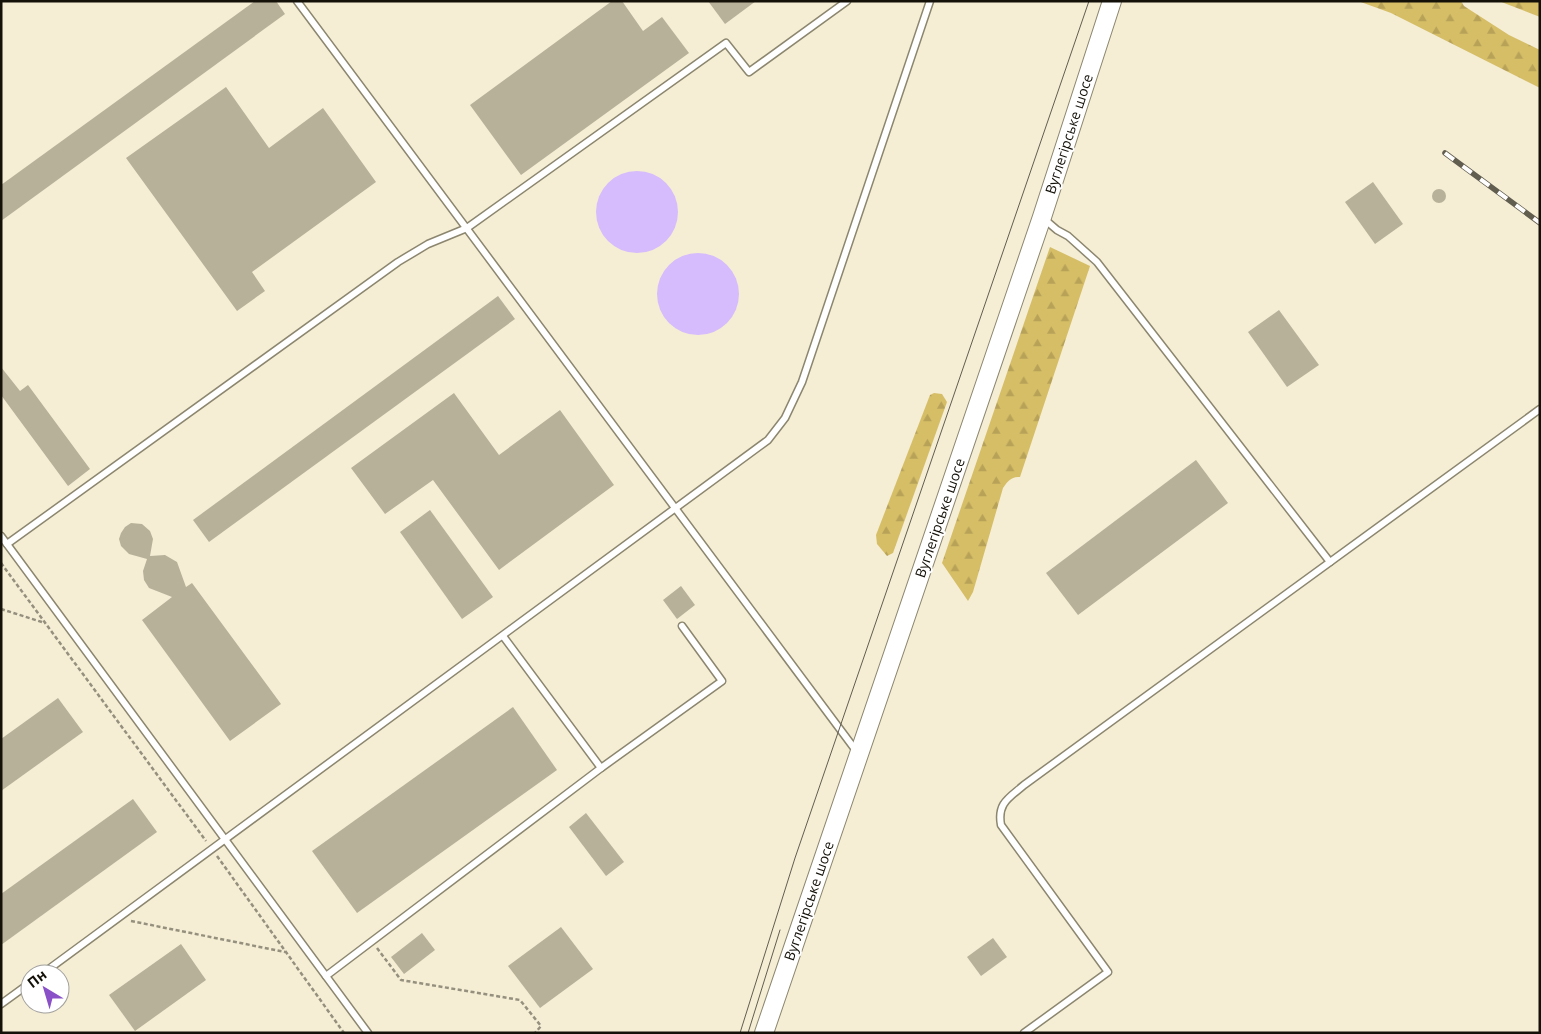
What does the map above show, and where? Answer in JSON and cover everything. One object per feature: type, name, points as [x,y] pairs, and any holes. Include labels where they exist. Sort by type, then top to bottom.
[{"type":"street","name":"Вуглегірське шосе","points":[[764,1033],[1042,218],[1112,1]]},
{"type":"lane","points":[[297,1],[859,755]]},
{"type":"lane","points":[[7,544],[398,262],[428,244],[467,228],[726,43],[749,72],[847,1]]},
{"type":"lane","points":[[56,964],[768,440],[785,418],[802,382],[930,1]]},
{"type":"lane","points":[[1042,218],[1068,236],[1097,262],[1330,562]]},
{"type":"lane","points":[[1024,1033],[1108,972],[1001,825],[999,814],[1002,805],[1024,785],[1540,409]]},
{"type":"lane","points":[[1,536],[368,1033]]},
{"type":"lane","points":[[326,976],[601,768],[722,681],[682,626]]},
{"type":"lane","points":[[503,636],[601,768]]},
{"type":"lane","points":[[1,1004],[20,990]]},
{"type":"path","points":[[1,562],[212,849],[344,1033]]},
{"type":"path","points":[[1,609],[46,624]]},
{"type":"path","points":[[118,918],[286,952]]},
{"type":"path","points":[[373,942],[402,980],[520,1000],[541,1026],[535,1033]]},
{"type":"green space","points":[[1358,1],[1461,1],[1464,6],[1509,35],[1540,50],[1540,88],[1391,13]]},
{"type":"green space","points":[[1500,1],[1540,1],[1540,17],[1504,3]]},
{"type":"green space","points":[[1050,247],[1090,266],[1020,477],[1010,480],[1003,488],[973,592],[968,601],[942,563]]},
{"type":"green space","points":[[934,393],[942,394],[947,402],[893,553],[887,556],[877,544],[876,535],[930,395]]},
{"type":"shaded area","points":[[629,171],[645,171],[660,177],[672,189],[678,204],[678,220],[672,235],[660,247],[645,253],[629,253],[614,247],[602,235],[596,220],[596,204],[602,189],[614,177]]},
{"type":"shaded area","points":[[690,253],[706,253],[721,260],[732,271],[739,286],[736,310],[727,323],[706,335],[690,335],[675,328],[664,317],[657,302],[657,286],[664,271],[675,260]]},
{"type":"building","points":[[255,1],[276,1],[285,14],[1,221],[1,185]]},
{"type":"building","points":[[612,1],[622,1],[643,31],[662,17],[689,53],[521,175],[470,105]]},
{"type":"building","points":[[708,1],[756,1],[725,24]]},
{"type":"building","points":[[226,87],[269,148],[323,108],[376,182],[252,272],[265,291],[237,311],[126,158]]},
{"type":"building","points":[[1373,182],[1403,224],[1375,244],[1345,202]]},
{"type":"building","points":[[1436,189],[1442,189],[1446,196],[1442,203],[1436,203],[1432,199],[1432,193]]},
{"type":"building","points":[[498,296],[515,319],[209,542],[193,520]]},
{"type":"building","points":[[1279,310],[1319,365],[1287,387],[1248,332]]},
{"type":"building","points":[[1,367],[20,391],[28,385],[90,469],[68,486],[1,395]]},
{"type":"building","points":[[454,393],[499,455],[560,410],[614,485],[499,570],[433,480],[385,514],[351,468]]},
{"type":"building","points":[[1196,460],[1228,503],[1078,615],[1046,573]]},
{"type":"building","points":[[430,510],[493,597],[462,619],[400,532]]},
{"type":"building","points":[[131,523],[142,524],[150,531],[153,539],[150,556],[165,555],[177,562],[186,587],[192,583],[281,704],[230,741],[142,620],[172,597],[149,588],[144,580],[143,571],[147,559],[129,554],[121,546],[119,539],[121,533]]},
{"type":"building","points":[[681,586],[695,605],[677,619],[663,600]]},
{"type":"building","points":[[58,698],[83,732],[1,791],[1,739]]},
{"type":"building","points":[[513,707],[557,770],[357,913],[312,851]]},
{"type":"building","points":[[133,799],[157,832],[1,945],[1,894]]},
{"type":"building","points":[[586,813],[624,862],[606,876],[569,827]]},
{"type":"building","points":[[561,927],[593,969],[540,1008],[508,966]]},
{"type":"building","points":[[422,933],[435,950],[404,974],[391,957]]},
{"type":"building","points":[[993,938],[1007,957],[981,976],[967,957]]},
{"type":"building","points":[[181,944],[206,980],[135,1031],[109,995]]},
{"type":"tram line","points":[[740,1033],[795,858],[1089,1]]},
{"type":"tram line","points":[[748,1033],[780,930]]},
{"type":"railway","points":[[1445,153],[1540,223]]}]
